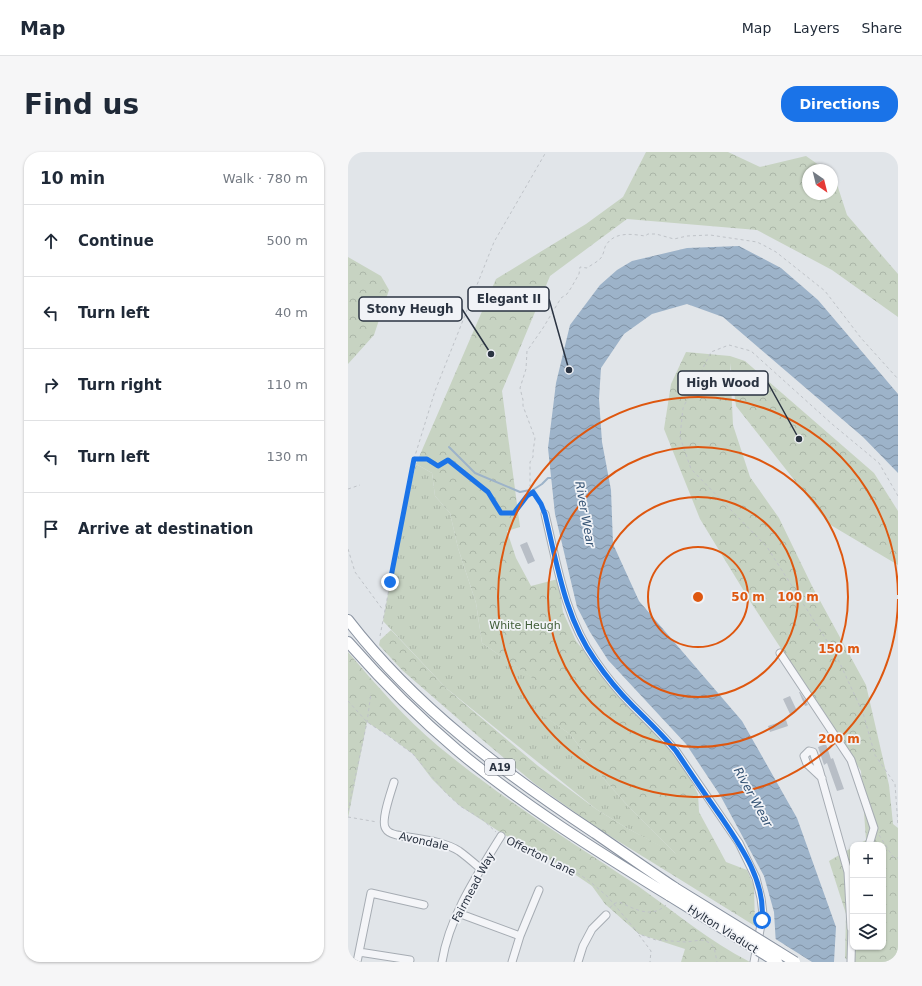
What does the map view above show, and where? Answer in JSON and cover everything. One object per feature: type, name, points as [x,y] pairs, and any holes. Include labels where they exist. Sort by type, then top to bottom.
[{"type":"highway","name":"A19","points":[[348,620],[398,677],[465,739],[671,896]]},
{"type":"highway","name":"A19","points":[[348,642],[394,692],[458,751],[530,806],[616,863],[671,896]]},
{"type":"highway","name":"Hylton Viaduct","points":[[671,896],[777,962]]},
{"type":"highway","name":"Hylton Viaduct","points":[[671,896],[795,962]]},
{"type":"street","points":[[545,514],[568,606],[594,659],[621,693],[667,739],[739,843],[751,867],[756,878],[763,914],[754,962]]},
{"type":"street","points":[[780,653],[851,760],[874,828],[870,842]]},
{"type":"street","points":[[822,778],[848,872],[851,914]]},
{"type":"street","points":[[384,823],[394,782]]},
{"type":"street","name":"Avondale","points":[[384,823],[386,829],[391,834],[437,843],[458,850],[481,869]]},
{"type":"street","name":"Fairmead Way","points":[[442,962],[444,950],[458,913],[481,869],[501,836]]},
{"type":"street","points":[[512,962],[520,936],[539,890]]},
{"type":"street","points":[[358,962],[371,893],[424,905]]},
{"type":"street","points":[[458,913],[520,936]]},
{"type":"street","points":[[578,962],[583,946],[592,929],[606,915]]},
{"type":"street","points":[[851,950],[851,962]]},
{"type":"street","points":[[359,952],[410,960]]},
{"type":"path","points":[[380,636],[414,459],[435,391],[494,242],[546,152]]},
{"type":"path","points":[[545,514],[530,486],[530,462],[533,457],[535,438],[523,406],[520,388],[526,369],[527,350],[543,328],[547,319],[561,298],[567,294],[571,288],[579,274],[580,267],[587,268],[601,258],[606,246],[613,238],[622,234],[639,234],[645,236],[648,234],[656,234],[674,239],[710,234],[757,242],[765,246],[776,252],[825,291],[861,338],[898,379]]},
{"type":"path","points":[[898,496],[879,463],[832,424],[751,351],[730,345],[711,352],[683,408],[680,437],[691,469],[767,547],[836,655],[863,713],[875,755],[895,784],[898,825]]},
{"type":"path","points":[[414,459],[427,459],[438,466],[448,460],[488,492],[501,513],[514,513],[527,496],[533,492]]},
{"type":"path","points":[[348,489],[360,485]]},
{"type":"path","points":[[348,549],[356,572],[384,611]]},
{"type":"path","points":[[348,811],[367,722],[371,693]]},
{"type":"path","name":"Offerton Lane","points":[[348,701],[367,722],[413,754],[446,793],[460,806],[482,819],[501,836],[529,851],[563,864],[588,880],[607,896],[639,934],[651,951],[650,962]]},
{"type":"path","points":[[348,817],[384,823]]},
{"type":"path","points":[[874,828],[893,857],[898,858]]},
{"type":"path","points":[[606,915],[613,904],[619,902],[643,912],[649,913],[656,911],[671,896]]},
{"type":"path","points":[[639,934],[656,940],[686,942],[702,940],[708,942],[714,947],[717,962]]},
{"type":"green space","name":"White Heugh","points":[[646,152],[728,152],[760,167],[806,156],[817,164],[802,164],[802,200],[838,200],[838,187],[847,215],[898,274],[898,317],[832,270],[757,230],[627,219],[550,276],[502,391],[520,527],[507,531],[516,558],[531,586],[558,579],[563,612],[576,641],[612,686],[666,743],[683,765],[698,794],[699,812],[726,862],[747,870],[754,886],[755,926],[597,828],[535,784],[402,670],[379,645],[380,640],[391,630],[446,688],[538,766],[596,809],[625,827],[676,854],[628,806],[603,778],[570,734],[536,711],[541,684],[482,643],[476,603],[458,548],[450,513],[435,496],[432,473],[416,464],[496,279],[586,224],[623,197]]},
{"type":"green space","points":[[348,257],[381,276],[389,290],[374,335],[348,364]]},
{"type":"green space","points":[[686,352],[730,356],[745,361],[874,473],[898,511],[898,565],[829,524],[736,406],[730,363],[733,425],[750,477],[779,518],[812,586],[866,685],[889,785],[893,824],[898,828],[898,962],[850,962],[845,958],[846,914],[829,861],[850,849],[850,950],[886,950],[886,842],[862,842],[866,840],[861,771],[750,601],[700,519],[664,429],[671,384]]},
{"type":"green space","points":[[416,464],[432,473],[435,496],[450,513],[458,548],[476,603],[482,643],[542,684],[537,711],[570,734],[603,778],[628,806],[678,856],[596,809],[446,688],[383,621],[390,583],[389,578]]},
{"type":"green space","points":[[348,652],[402,713],[438,746],[462,765],[536,819],[638,886],[707,936],[750,962],[681,962],[685,949],[639,934],[605,904],[592,886],[570,871],[503,834],[460,806],[432,779],[413,754],[367,722],[348,818]]},
{"type":"water","name":"River Wear","points":[[739,246],[781,268],[818,300],[898,394],[898,473],[863,437],[723,317],[687,304],[652,314],[624,334],[601,368],[599,399],[602,442],[611,490],[613,544],[639,601],[742,721],[797,818],[836,927],[834,962],[777,962],[774,912],[764,876],[720,795],[686,744],[608,660],[590,632],[577,607],[555,514],[548,448],[556,383],[570,325],[600,285],[617,270],[632,261],[687,248]]},
{"type":"pier","points":[[774,938],[812,962],[775,962]]},
{"type":"building","points":[[527,542],[535,561],[528,564],[520,545]]},
{"type":"building","points":[[800,692],[808,705],[805,706]]},
{"type":"building","points":[[790,696],[797,711],[790,714],[783,699]]},
{"type":"building","points":[[786,720],[788,726],[770,732],[768,726]]},
{"type":"building","points":[[826,744],[831,759],[833,758],[844,789],[837,791],[827,763],[824,765],[818,747]]},
{"type":"waterway","points":[[449,447],[475,473],[520,492],[530,490]]},
{"type":"waterway","points":[[533,490],[548,478],[553,478]]},
{"type":"place","name":"Stony Heugh","points":[[491,354]]},
{"type":"place","name":"Elegant II","points":[[569,370]]},
{"type":"place","name":"High Wood","points":[[799,439]]},
{"type":"route","points":[[390,582],[414,459],[427,459],[438,466],[448,460],[488,492],[501,513],[514,513],[527,496],[533,492],[541,504],[545,514],[563,590],[580,634],[594,659],[621,693],[667,739],[739,843],[756,878],[761,898],[763,914],[762,920]]}]
